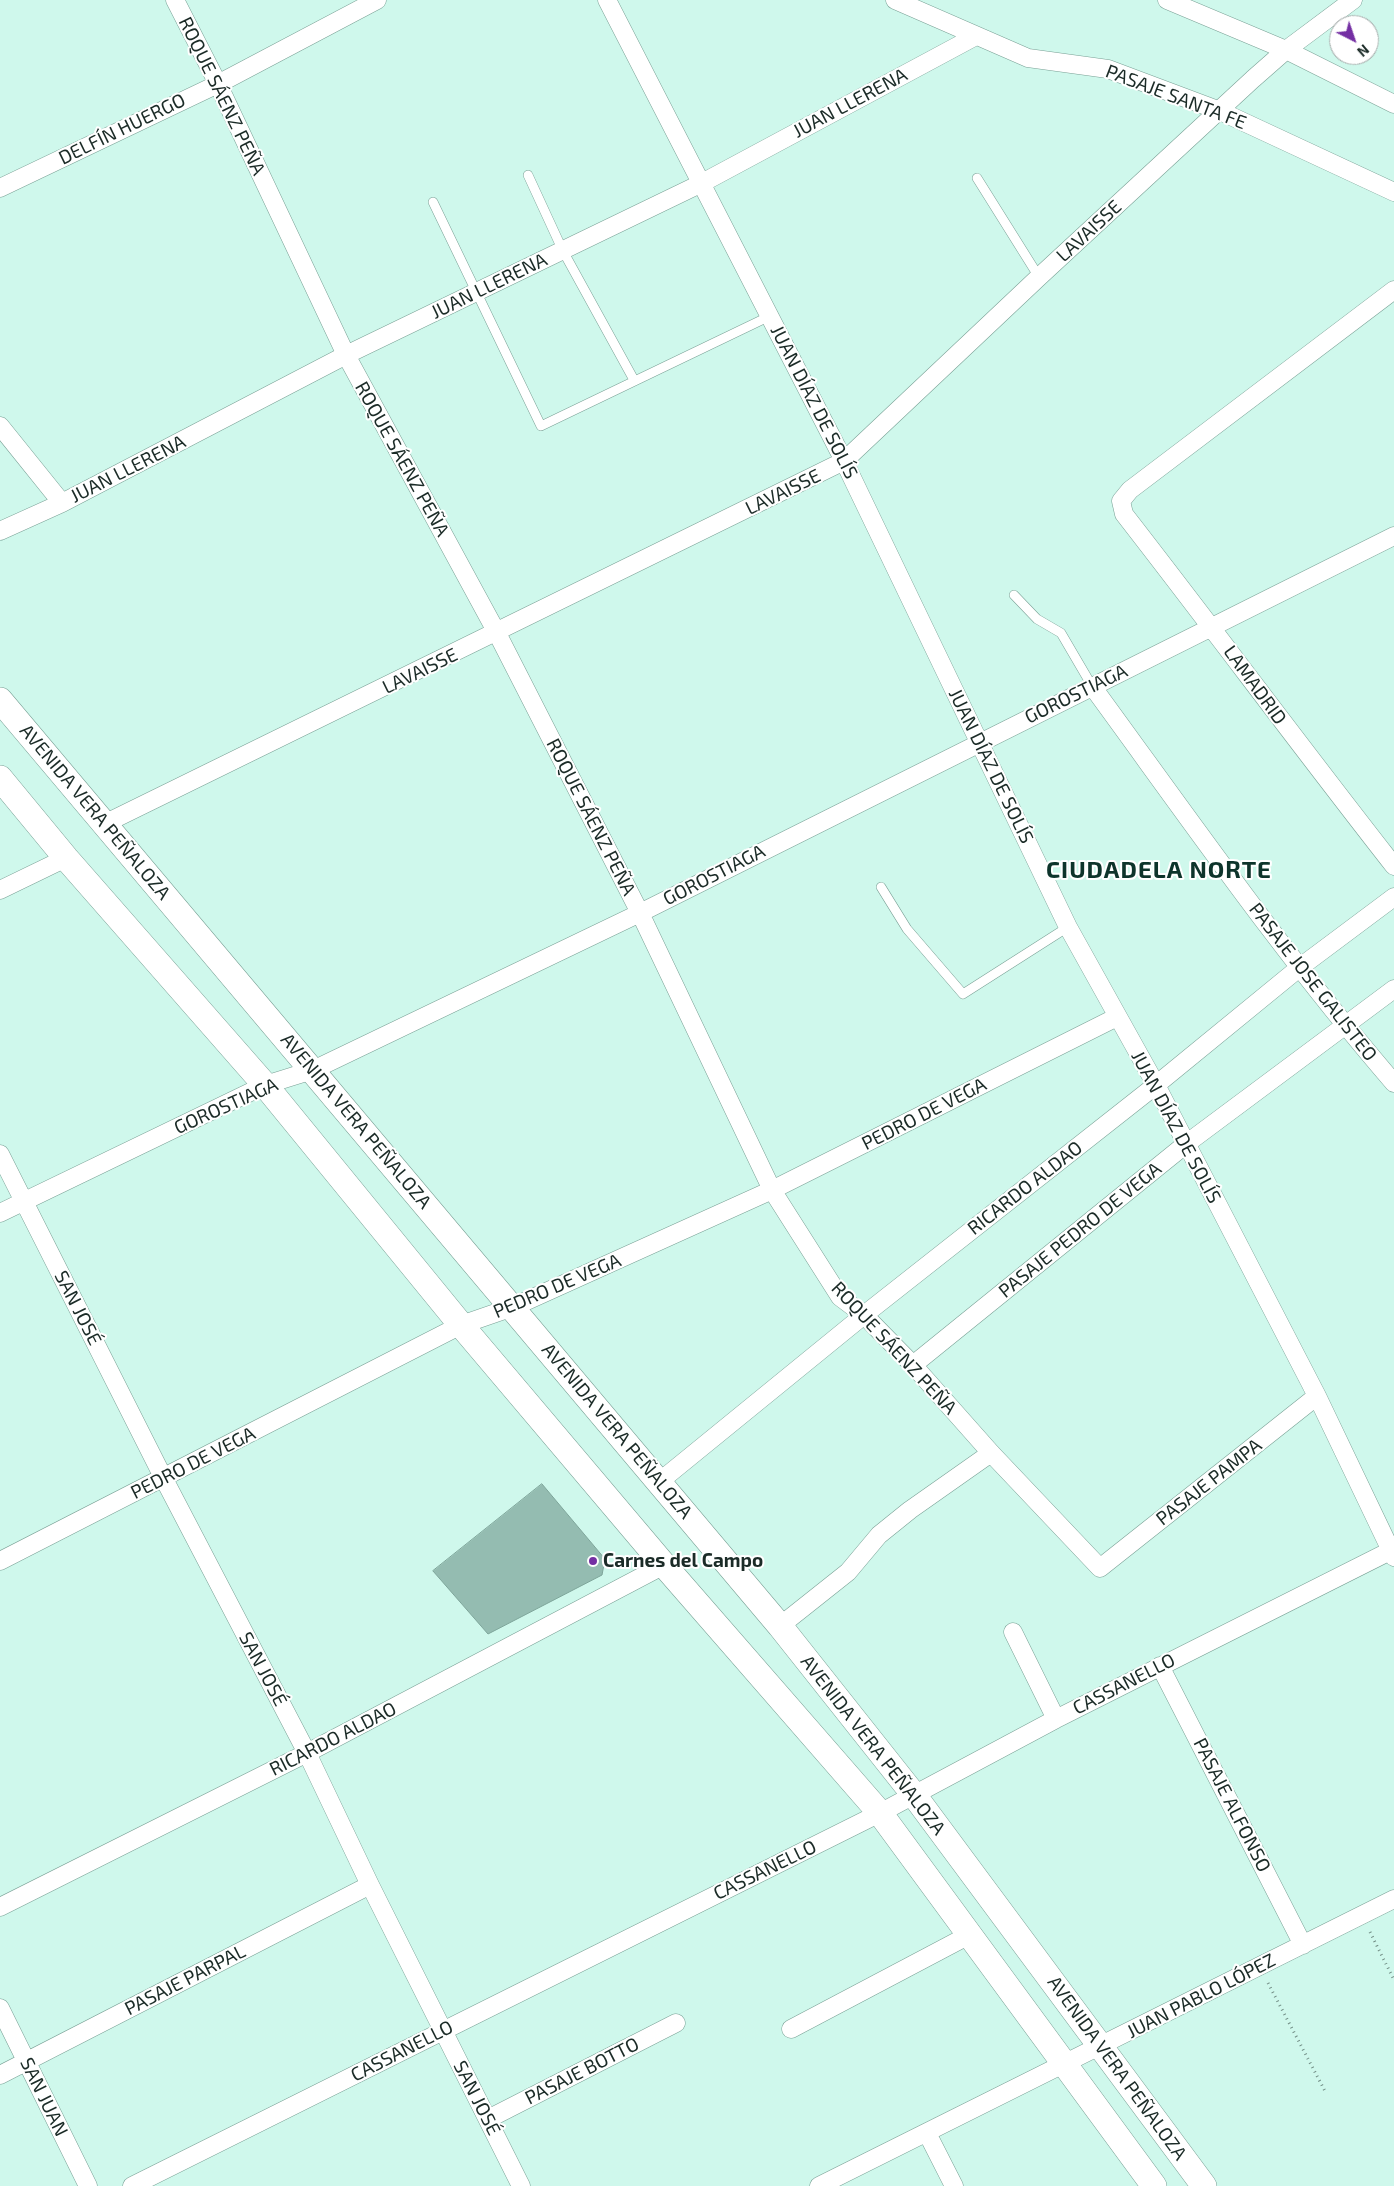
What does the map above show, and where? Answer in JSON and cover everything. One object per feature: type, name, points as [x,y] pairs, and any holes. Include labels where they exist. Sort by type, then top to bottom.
[{"type":"main road","name":"AVENIDA VERA PEÑALOZA","points":[[0,700],[780,1626],[914,1795],[1204,2186]]},
{"type":"main road","name":"AVENIDA VERA PEÑALOZA","points":[[0,778],[66,858],[265,1085],[462,1325],[664,1565],[880,1813],[971,1934],[1154,2186]]},
{"type":"street","name":"ROQUE SÁENZ PEÑA","points":[[175,0],[218,84],[346,355],[497,633],[640,913],[772,1190],[840,1296],[864,1315],[913,1365],[991,1453],[1100,1568]]},
{"type":"street","name":"DELFÍN HUERGO","points":[[0,188],[218,84],[377,0]]},
{"type":"street","name":"JUAN DÍAZ DE SOLÍS","points":[[607,0],[844,461],[1068,927],[1156,1085],[1317,1396],[1393,1552]]},
{"type":"street","name":"PASAJE SANTA FE","points":[[895,0],[1028,58],[1108,69],[1220,111],[1394,192]]},
{"type":"street","points":[[1167,0],[1286,50],[1394,104]]},
{"type":"street","name":"LAVAISSE","points":[[104,824],[497,633],[844,461],[1039,277],[1286,50],[1353,0]]},
{"type":"street","name":"JUAN LLERENA","points":[[0,531],[62,503],[346,355],[702,182],[976,36]]},
{"type":"street","name":"LAMADRID","points":[[1394,290],[1130,490],[1121,501],[1124,514],[1212,626],[1293,738],[1394,866]]},
{"type":"street","points":[[0,426],[62,503]]},
{"type":"street","name":"GOROSTIAGA","points":[[0,1213],[265,1085],[313,1070],[640,913],[1394,536]]},
{"type":"street","name":"PASAJE JOSE GALISTEO","points":[[1092,686],[1299,968],[1344,1026],[1394,1083]]},
{"type":"street","points":[[0,890],[66,858]]},
{"type":"street","name":"RICARDO ALDAO","points":[[659,1482],[864,1315],[1156,1085],[1299,968],[1394,897]]},
{"type":"street","name":"PASAJE PEDRO DE VEGA","points":[[913,1365],[1186,1144],[1394,989]]},
{"type":"street","name":"PEDRO DE VEGA","points":[[0,1561],[164,1479],[462,1325],[513,1307],[772,1190],[1117,1017]]},
{"type":"street","name":"SAN JOSÉ","points":[[0,1154],[164,1479],[307,1753],[370,1885],[521,2186]]},
{"type":"street","name":"PASAJE PAMPA","points":[[1100,1568],[1317,1396]]},
{"type":"street","points":[[780,1626],[848,1572],[885,1530],[991,1453]]},
{"type":"street","name":"CASSANELLO","points":[[132,2186],[880,1813],[1160,1666],[1393,1552]]},
{"type":"street","name":"RICARDO ALDAO","points":[[0,1907],[307,1753],[664,1565]]},
{"type":"street","points":[[1013,1632],[1056,1719]]},
{"type":"street","name":"PASAJE ALFONSO","points":[[1160,1666],[1303,1945]]},
{"type":"street","name":"PASAJE PARPAL","points":[[0,2075],[370,1885]]},
{"type":"street","name":"JUAN PABLO LÓPEZ","points":[[819,2186],[1394,1899]]},
{"type":"street","points":[[790,2029],[971,1934]]},
{"type":"street","name":"SAN JUAN","points":[[0,2008],[88,2186]]},
{"type":"street","name":"PASAJE BOTTO","points":[[488,2119],[676,2023]]},
{"type":"street","points":[[927,2133],[954,2186]]},
{"type":"lane","points":[[528,175],[563,251],[634,380]]},
{"type":"lane","points":[[977,178],[1039,277]]},
{"type":"lane","points":[[433,202],[541,426],[770,316]]},
{"type":"lane","points":[[1014,594],[1037,620],[1061,633],[1092,686]]},
{"type":"lane","points":[[881,888],[907,929],[963,994],[1068,927]]},
{"type":"path","points":[[1362,1916],[1394,1980]]},
{"type":"path","points":[[1260,1967],[1326,2093]]},
{"type":"building","points":[[542,1484],[605,1559],[602,1575],[488,1634],[433,1571]]},
{"type":"place","name":"Carnes del Campo","points":[[593,1561]]},
{"type":"district","name":"CIUDADELA NORTE","points":[[1159,870]]}]
